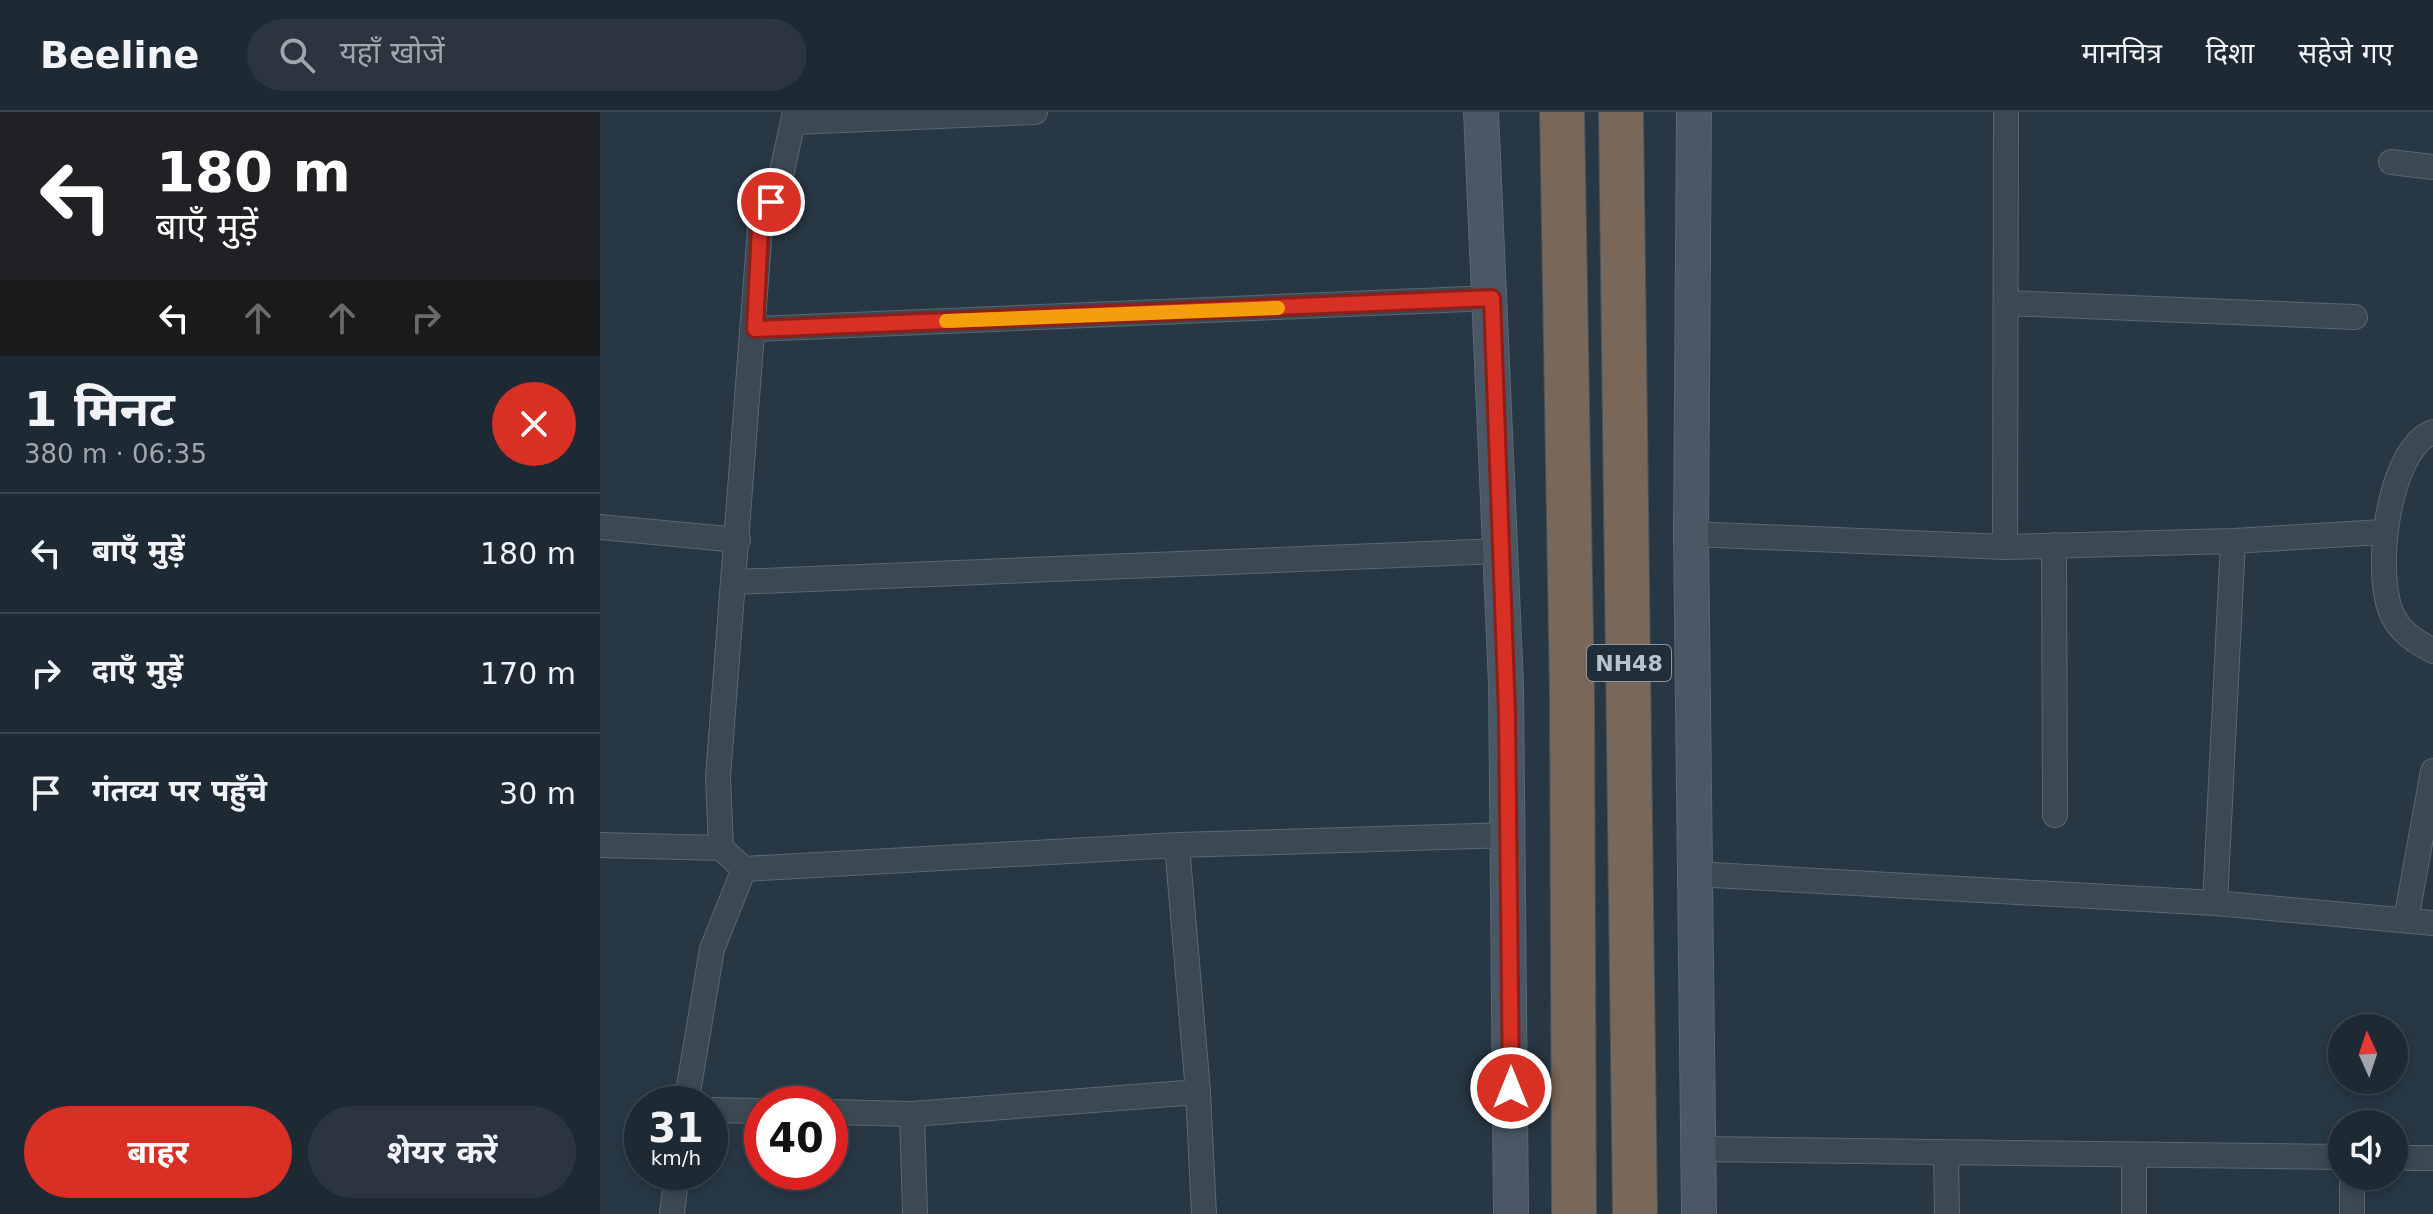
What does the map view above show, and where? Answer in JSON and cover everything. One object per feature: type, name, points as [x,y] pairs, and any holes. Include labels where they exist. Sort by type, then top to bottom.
[{"type":"highway","name":"NH48","points":[[1562,112],[1572,710],[1574,1214]]},
{"type":"highway","name":"NH48","points":[[1621,112],[1635,1214]]},
{"type":"street","points":[[721,848],[718,777],[755,329],[760,228],[781,176],[790,115],[1035,112]]},
{"type":"street","points":[[1481,112],[1492,298],[1510,835],[1511,1214]]},
{"type":"street","points":[[1694,112],[1691,534],[1699,1214]]},
{"type":"street","points":[[2005,547],[2006,112]]},
{"type":"street","points":[[2391,162],[2433,167]]},
{"type":"street","points":[[755,329],[1492,298]]},
{"type":"street","points":[[2006,303],[2355,317]]},
{"type":"street","points":[[2433,432],[2409,450],[2383,532],[2387,603],[2395,621],[2410,637],[2433,651]]},
{"type":"street","points":[[600,527],[738,540]]},
{"type":"street","points":[[1691,534],[2005,547],[2233,541],[2383,532]]},
{"type":"street","points":[[2215,903],[2233,541]]},
{"type":"street","points":[[2054,545],[2055,815]]},
{"type":"street","points":[[735,582],[1500,551]]},
{"type":"street","points":[[2406,920],[2433,771]]},
{"type":"street","points":[[600,845],[721,848],[744,869],[1177,845],[1510,835]]},
{"type":"street","points":[[1177,845],[1198,1092],[1204,1214]]},
{"type":"street","points":[[689,1086],[712,949],[744,869]]},
{"type":"street","points":[[1694,874],[2215,903],[2433,923]]},
{"type":"street","points":[[848,1112],[912,1114],[1198,1092]]},
{"type":"street","points":[[912,1114],[915,1214]]},
{"type":"street","points":[[1699,1149],[2328,1157]]},
{"type":"street","points":[[1946,1153],[1947,1214]]},
{"type":"street","points":[[2134,1155],[2134,1214]]},
{"type":"street","points":[[2408,1158],[2433,1158]]},
{"type":"street","points":[[672,1214],[675,1190]]},
{"type":"street","points":[[2352,1190],[2352,1214]]},
{"type":"slow traffic","points":[[946,321],[1278,308]]},
{"type":"route","points":[[771,202],[760,228],[755,329],[1492,298],[1510,835],[1511,1088]]}]
